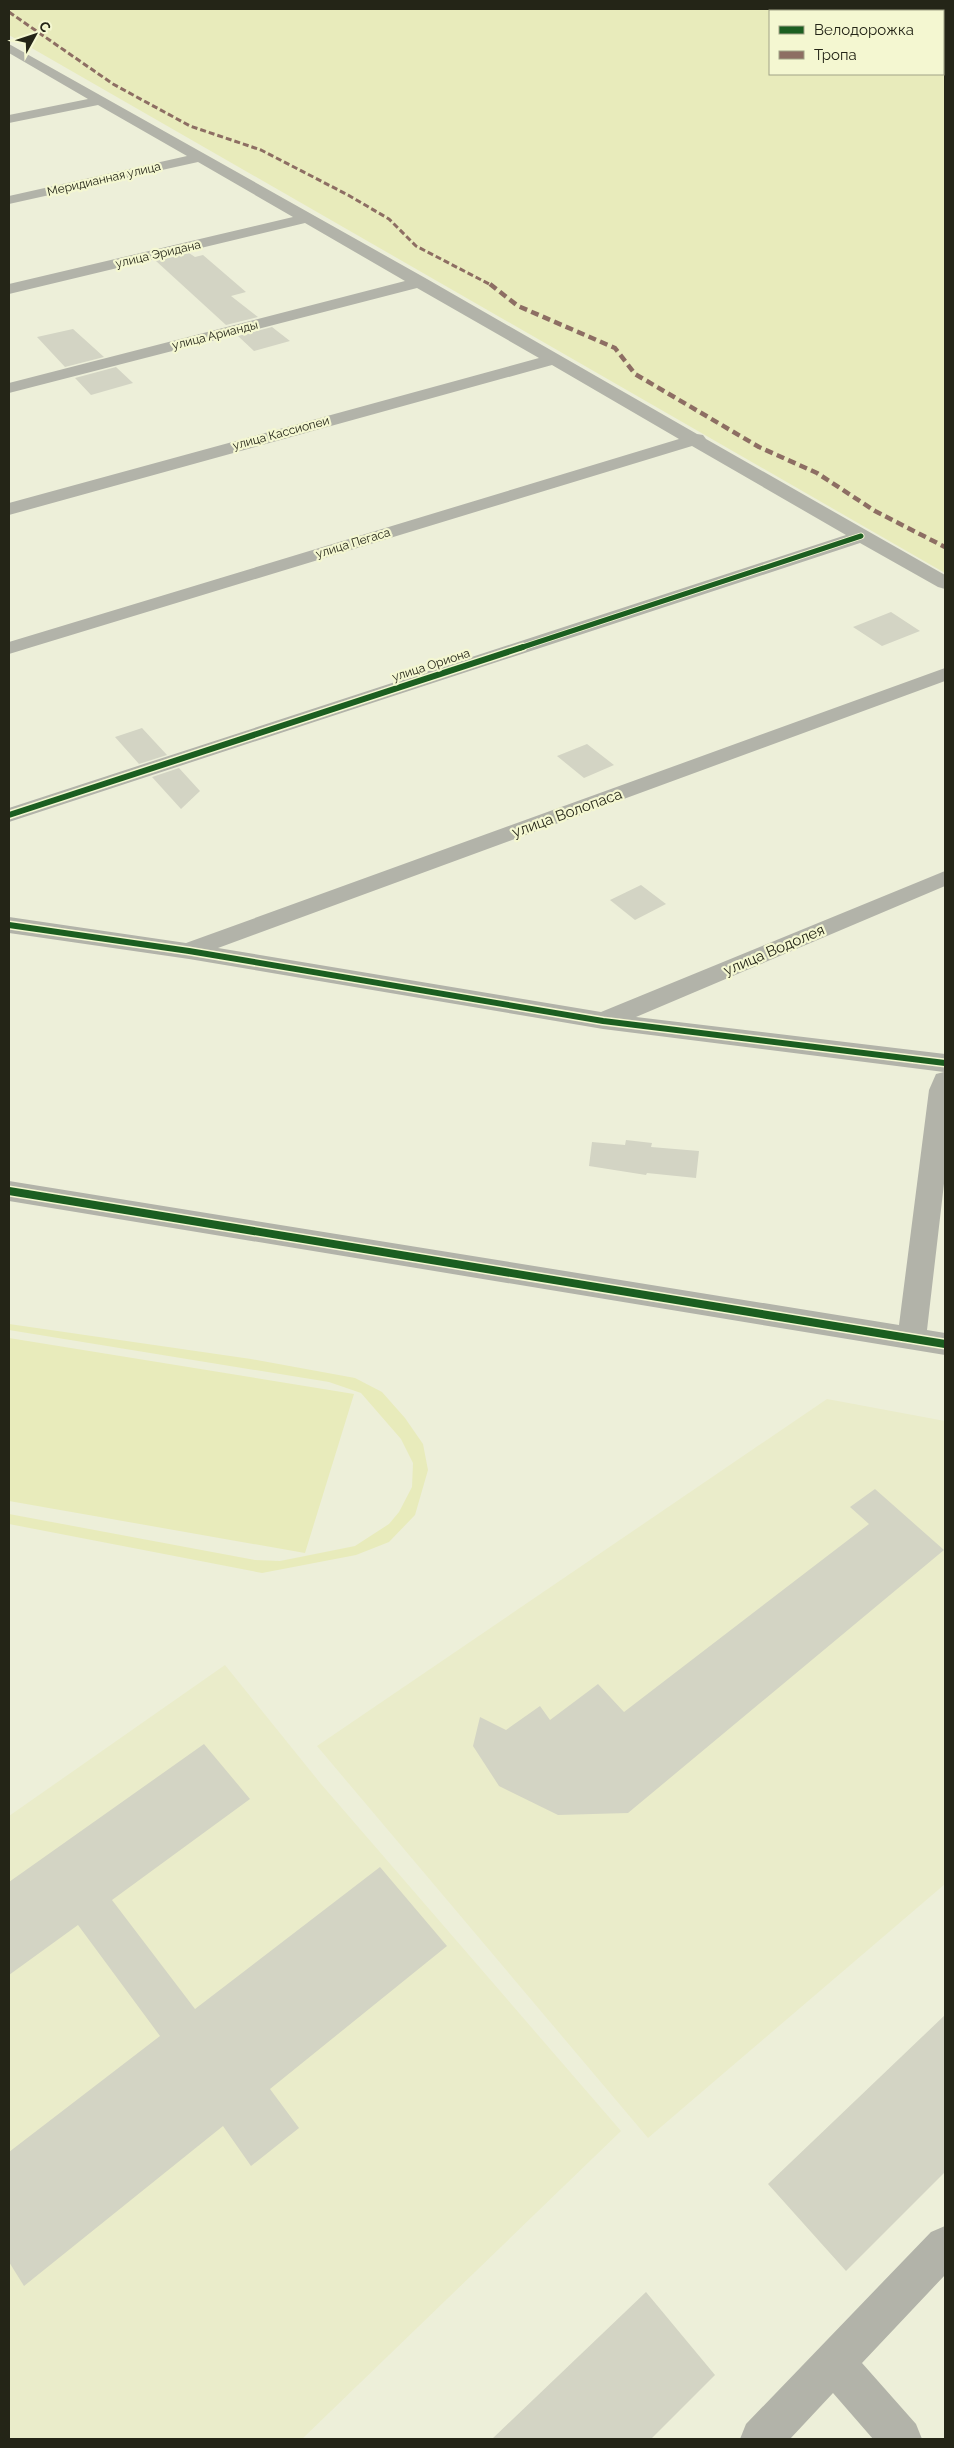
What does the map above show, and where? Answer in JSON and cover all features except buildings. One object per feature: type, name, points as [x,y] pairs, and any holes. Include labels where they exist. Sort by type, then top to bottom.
[{"type":"street","points":[[12,51],[697,439],[861,536],[945,583]]},
{"type":"street","points":[[9,120],[100,100]]},
{"type":"street","name":"Меридианная улица","points":[[9,200],[200,157]]},
{"type":"street","name":"улица Эридана","points":[[9,289],[308,218]]},
{"type":"street","name":"улица Арианды","points":[[9,388],[421,282]]},
{"type":"street","name":"улица Кассиопеи","points":[[9,509],[554,359]]},
{"type":"street","name":"улица Пегаса","points":[[9,648],[697,439]]},
{"type":"street","name":"улица Ориона","points":[[9,815],[861,536]]},
{"type":"street","name":"улица Волопаса","points":[[189,951],[945,674]]},
{"type":"street","name":"улица Водолея","points":[[604,1021],[945,878]]},
{"type":"street","points":[[9,924],[189,951],[604,1021],[945,1063]]},
{"type":"street","points":[[912,1339],[942,1090],[945,1080]]},
{"type":"street","points":[[9,1191],[945,1344]]},
{"type":"street","points":[[762,2439],[945,2246]]},
{"type":"street","points":[[834,2363],[901,2439]]},
{"type":"shaded area","points":[[9,9],[945,9],[945,573],[9,35]]},
{"type":"shaded area","points":[[9,1324],[251,1359],[355,1378],[382,1392],[405,1418],[423,1444],[428,1470],[415,1515],[389,1542],[356,1555],[262,1573],[9,1524],[9,1514],[255,1560],[280,1561],[355,1546],[389,1524],[399,1512],[412,1487],[413,1463],[401,1439],[361,1393],[329,1382],[9,1330]]},
{"type":"shaded area","points":[[9,1338],[354,1394],[305,1553],[9,1501]]},
{"type":"shaded area","points":[[827,1399],[945,1421],[945,1884],[648,2138],[317,1746]]},
{"type":"shaded area","points":[[225,1665],[321,1784],[621,2131],[302,2439],[9,2439],[9,1816]]},
{"type":"marked path","points":[[9,12],[38,34],[113,84],[190,126],[261,150],[348,195],[389,219],[416,246],[487,282],[518,306],[582,332],[615,348],[635,374],[759,447],[817,473],[875,511],[945,547]]},
{"type":"cycle path","points":[[9,815],[861,536]]},
{"type":"cycle path","points":[[9,925],[189,951],[603,1021],[945,1063]]},
{"type":"cycle path","points":[[9,1191],[945,1344]]}]
